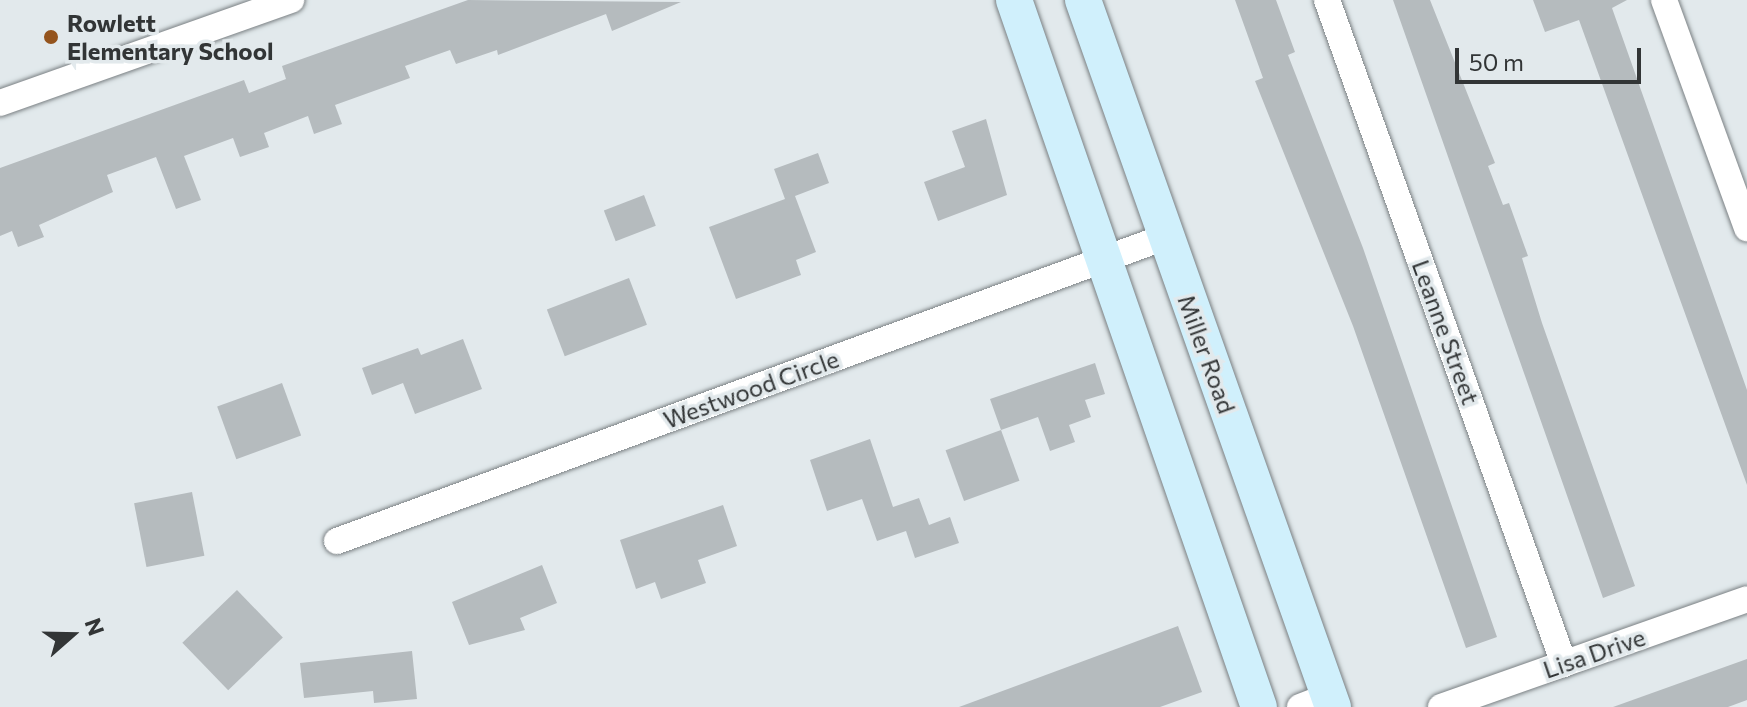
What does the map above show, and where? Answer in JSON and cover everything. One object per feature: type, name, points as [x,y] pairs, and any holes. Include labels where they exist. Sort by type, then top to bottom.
[{"type":"main road","points":[[1014,0],[1259,707]]},
{"type":"main road","name":"Miller Road","points":[[1083,0],[1321,703]]},
{"type":"street","points":[[0,103],[291,0]]},
{"type":"street","name":"Leanne Street","points":[[1327,0],[1564,664]]},
{"type":"street","points":[[1664,0],[1747,228]]},
{"type":"street","name":"Westwood Circle","points":[[337,541],[1165,237]]},
{"type":"street","name":"Lisa Drive","points":[[1441,707],[1747,599]]},
{"type":"building","points":[[468,0],[681,2],[612,31],[606,14],[498,55],[497,50],[456,64],[450,50],[405,66],[410,78],[335,105],[342,124],[314,134],[308,116],[264,133],[269,147],[240,157],[233,138],[184,156],[201,200],[176,209],[156,157],[107,175],[113,192],[39,225],[44,237],[18,247],[12,231],[0,236],[0,168],[244,80],[249,93],[286,79],[282,66]]},
{"type":"building","points":[[1235,0],[1276,0],[1295,52],[1288,55],[1363,248],[1497,637],[1466,648],[1353,326],[1255,81],[1263,78]]},
{"type":"building","points":[[1393,0],[1430,0],[1495,163],[1488,166],[1503,205],[1509,203],[1528,256],[1522,258],[1542,323],[1635,586],[1603,598]]},
{"type":"building","points":[[1533,0],[1627,0],[1612,8],[1747,390],[1747,485],[1579,20],[1545,32]]},
{"type":"building","points":[[986,119],[1007,195],[938,221],[924,182],[965,167],[952,131]]},
{"type":"building","points":[[818,153],[829,183],[795,196],[816,252],[796,260],[801,275],[736,299],[709,227],[785,199],[774,169]]},
{"type":"building","points":[[644,195],[656,226],[616,241],[604,210]]},
{"type":"building","points":[[629,278],[647,325],[565,356],[547,310]]},
{"type":"building","points":[[463,339],[482,389],[415,414],[403,383],[372,395],[362,368],[418,348],[421,355]]},
{"type":"building","points":[[1095,363],[1105,394],[1085,400],[1091,417],[1069,425],[1075,442],[1050,451],[1038,417],[1001,430],[990,399]]},
{"type":"building","points":[[282,383],[301,436],[236,459],[217,407]]},
{"type":"building","points":[[1001,430],[1019,481],[964,501],[946,450]]},
{"type":"building","points":[[870,439],[893,507],[919,498],[929,525],[950,517],[959,543],[915,558],[906,531],[877,541],[862,499],[827,511],[810,460]]},
{"type":"building","points":[[192,492],[204,556],[146,567],[134,503]]},
{"type":"building","points":[[723,505],[737,546],[698,560],[706,583],[661,599],[655,582],[636,589],[620,540]]},
{"type":"building","points":[[542,565],[557,603],[520,618],[525,630],[469,645],[452,602]]},
{"type":"building","points":[[237,590],[283,637],[228,690],[182,643]]},
{"type":"building","points":[[1178,626],[1202,692],[1160,707],[959,707]]},
{"type":"building","points":[[412,651],[417,699],[374,703],[373,691],[304,698],[300,663]]},
{"type":"building","points":[[1747,659],[1747,700],[1728,707],[1613,707]]},
{"type":"place","name":"Rowlett Elementary School","points":[[51,37]]}]
